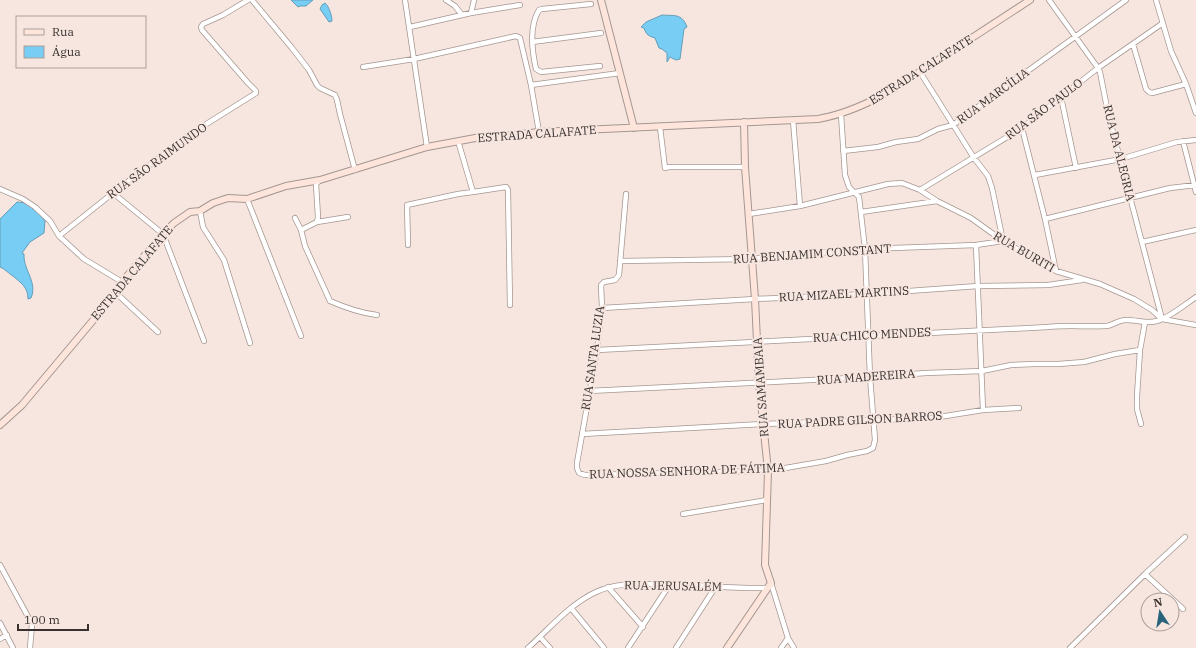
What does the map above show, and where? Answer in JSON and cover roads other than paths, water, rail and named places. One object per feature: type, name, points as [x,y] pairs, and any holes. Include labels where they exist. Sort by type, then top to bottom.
[{"type":"street","name":"RUA SÃO RAIMUNDO","points":[[59,236],[192,133],[256,93],[256,91],[202,29],[203,24],[223,15],[248,0]]},
{"type":"street","points":[[253,0],[301,59],[317,85],[335,95],[355,170]]},
{"type":"street","points":[[405,0],[427,147]]},
{"type":"street","points":[[446,0],[455,6],[462,15]]},
{"type":"street","points":[[471,13],[474,0]]},
{"type":"street","points":[[600,0],[634,128]]},
{"type":"street","name":"ESTRADA CALAFATE","points":[[0,425],[22,405],[116,293],[122,282],[163,234],[174,223],[190,212],[200,211],[228,198],[247,199],[286,186],[320,180],[355,170],[427,147],[486,136],[504,136],[539,132],[818,119],[841,114],[875,100],[1030,0]]},
{"type":"street","name":"RUA DA ALEGRIA","points":[[1049,0],[1098,68],[1162,319]]},
{"type":"street","name":"RUA MARCÍLIA","points":[[843,151],[878,147],[896,142],[918,139],[938,129],[953,125],[1126,0]]},
{"type":"street","points":[[1156,0],[1171,51],[1186,84],[1196,113]]},
{"type":"street","points":[[590,4],[539,10],[534,24],[532,42],[535,64],[537,71],[540,72],[600,66]]},
{"type":"street","points":[[410,27],[471,13],[520,5]]},
{"type":"street","name":"RUA SÃO PAULO","points":[[920,190],[1022,128],[1060,96],[1163,23]]},
{"type":"street","points":[[532,42],[601,33]]},
{"type":"street","points":[[363,67],[414,58],[516,36],[520,38],[531,85],[539,132]]},
{"type":"street","points":[[1133,44],[1146,89],[1149,92],[1152,93],[1186,84]]},
{"type":"street","points":[[570,69],[571,80]]},
{"type":"street","points":[[920,72],[974,158],[988,176],[1003,241]]},
{"type":"street","points":[[531,85],[620,73]]},
{"type":"street","points":[[1060,96],[1076,168]]},
{"type":"street","points":[[841,114],[845,175],[847,182],[854,193],[859,197],[865,250],[873,420]]},
{"type":"street","points":[[793,120],[800,206]]},
{"type":"street","name":"RUA SAMAMBAIA","points":[[744,122],[745,167],[755,299],[759,383],[768,471],[765,565],[769,586],[788,638],[794,648]]},
{"type":"street","points":[[660,127],[666,168],[745,167]]},
{"type":"street","points":[[1022,128],[1045,219],[1056,271]]},
{"type":"street","points":[[1034,176],[1121,159],[1183,141],[1196,140]]},
{"type":"street","points":[[458,141],[473,192]]},
{"type":"street","points":[[1183,141],[1196,192]]},
{"type":"street","points":[[316,222],[318,217],[316,184],[320,180]]},
{"type":"street","name":"RUA BURITI","points":[[749,214],[800,206],[888,184],[902,183],[920,190],[937,201],[971,218],[1003,241],[1056,271],[1100,284],[1134,299],[1152,310],[1162,319]]},
{"type":"street","points":[[1045,219],[1170,188],[1195,185]]},
{"type":"street","points":[[408,245],[407,205],[506,186],[509,191],[510,305]]},
{"type":"street","points":[[0,189],[23,199],[35,207],[50,221],[59,236],[84,258],[122,282]]},
{"type":"street","points":[[113,193],[163,234],[204,341]]},
{"type":"street","name":"RUA SANTA LUZIA","points":[[577,463],[597,350],[602,308],[601,285],[604,282],[617,279],[619,275],[626,194]]},
{"type":"street","points":[[247,199],[301,336]]},
{"type":"street","points":[[861,212],[937,201]]},
{"type":"street","points":[[200,211],[203,227],[224,260],[250,344]]},
{"type":"street","points":[[301,230],[316,222],[348,217]]},
{"type":"street","points":[[295,218],[301,230],[305,246],[330,301],[346,309],[362,314],[377,314]]},
{"type":"street","points":[[1142,242],[1196,230]]},
{"type":"street","name":"RUA BENJAMIM CONSTANT","points":[[620,261],[751,259],[865,250],[976,245],[1003,241]]},
{"type":"street","points":[[976,245],[984,410]]},
{"type":"street","name":"RUA MIZAEL MARTINS","points":[[602,308],[867,294],[978,286],[1048,285],[1086,279]]},
{"type":"street","points":[[116,293],[158,332]]},
{"type":"street","points":[[1162,319],[1196,297]]},
{"type":"street","points":[[1162,319],[1196,325]]},
{"type":"street","name":"RUA CHICO MENDES","points":[[597,350],[1068,325],[1109,326],[1119,320],[1145,322],[1162,319]]},
{"type":"street","points":[[1141,424],[1137,409],[1137,396],[1140,350],[1145,322]]},
{"type":"street","name":"RUA MADEREIRA","points":[[589,391],[982,371],[1011,365],[1084,362],[1140,350]]},
{"type":"street","name":"RUA PADRE GILSON BARROS","points":[[582,434],[763,424],[933,418],[984,410],[1019,408]]},
{"type":"street","name":"RUA NOSSA SENHORA DE FÁTIMA","points":[[577,463],[579,473],[585,475],[768,471],[826,462],[847,454],[870,450],[874,446],[873,420]]},
{"type":"street","points":[[683,514],[767,500]]},
{"type":"street","points":[[1070,648],[1185,537]]},
{"type":"street","points":[[0,565],[32,624],[30,648]]},
{"type":"street","points":[[1145,574],[1184,609]]},
{"type":"street","name":"RUA JERUSALÉM","points":[[528,648],[571,608],[596,592],[608,587],[626,584],[769,586]]},
{"type":"street","points":[[628,648],[670,584]]},
{"type":"street","points":[[676,648],[716,586]]},
{"type":"street","points":[[727,648],[769,586]]},
{"type":"street","points":[[608,587],[643,627]]},
{"type":"street","points":[[571,608],[604,648]]},
{"type":"street","points":[[0,623],[13,648]]},
{"type":"street","points":[[0,640],[7,635]]},
{"type":"street","points":[[540,637],[550,648]]},
{"type":"street","points":[[781,648],[788,638]]},
{"type":"water","points":[[291,0],[313,0],[306,6],[298,7]]},
{"type":"water","points":[[325,3],[331,16],[332,21],[329,22],[320,9]]},
{"type":"water","points":[[662,15],[680,17],[683,19],[687,27],[684,29],[680,59],[676,60],[670,57],[667,62],[667,53],[659,48],[655,38],[648,35],[644,28],[641,27],[646,22]]},
{"type":"water","points":[[17,202],[27,203],[41,215],[45,221],[44,233],[30,242],[22,253],[24,254],[24,260],[33,287],[31,298],[28,299],[27,291],[24,286],[0,267],[0,219]]}]
